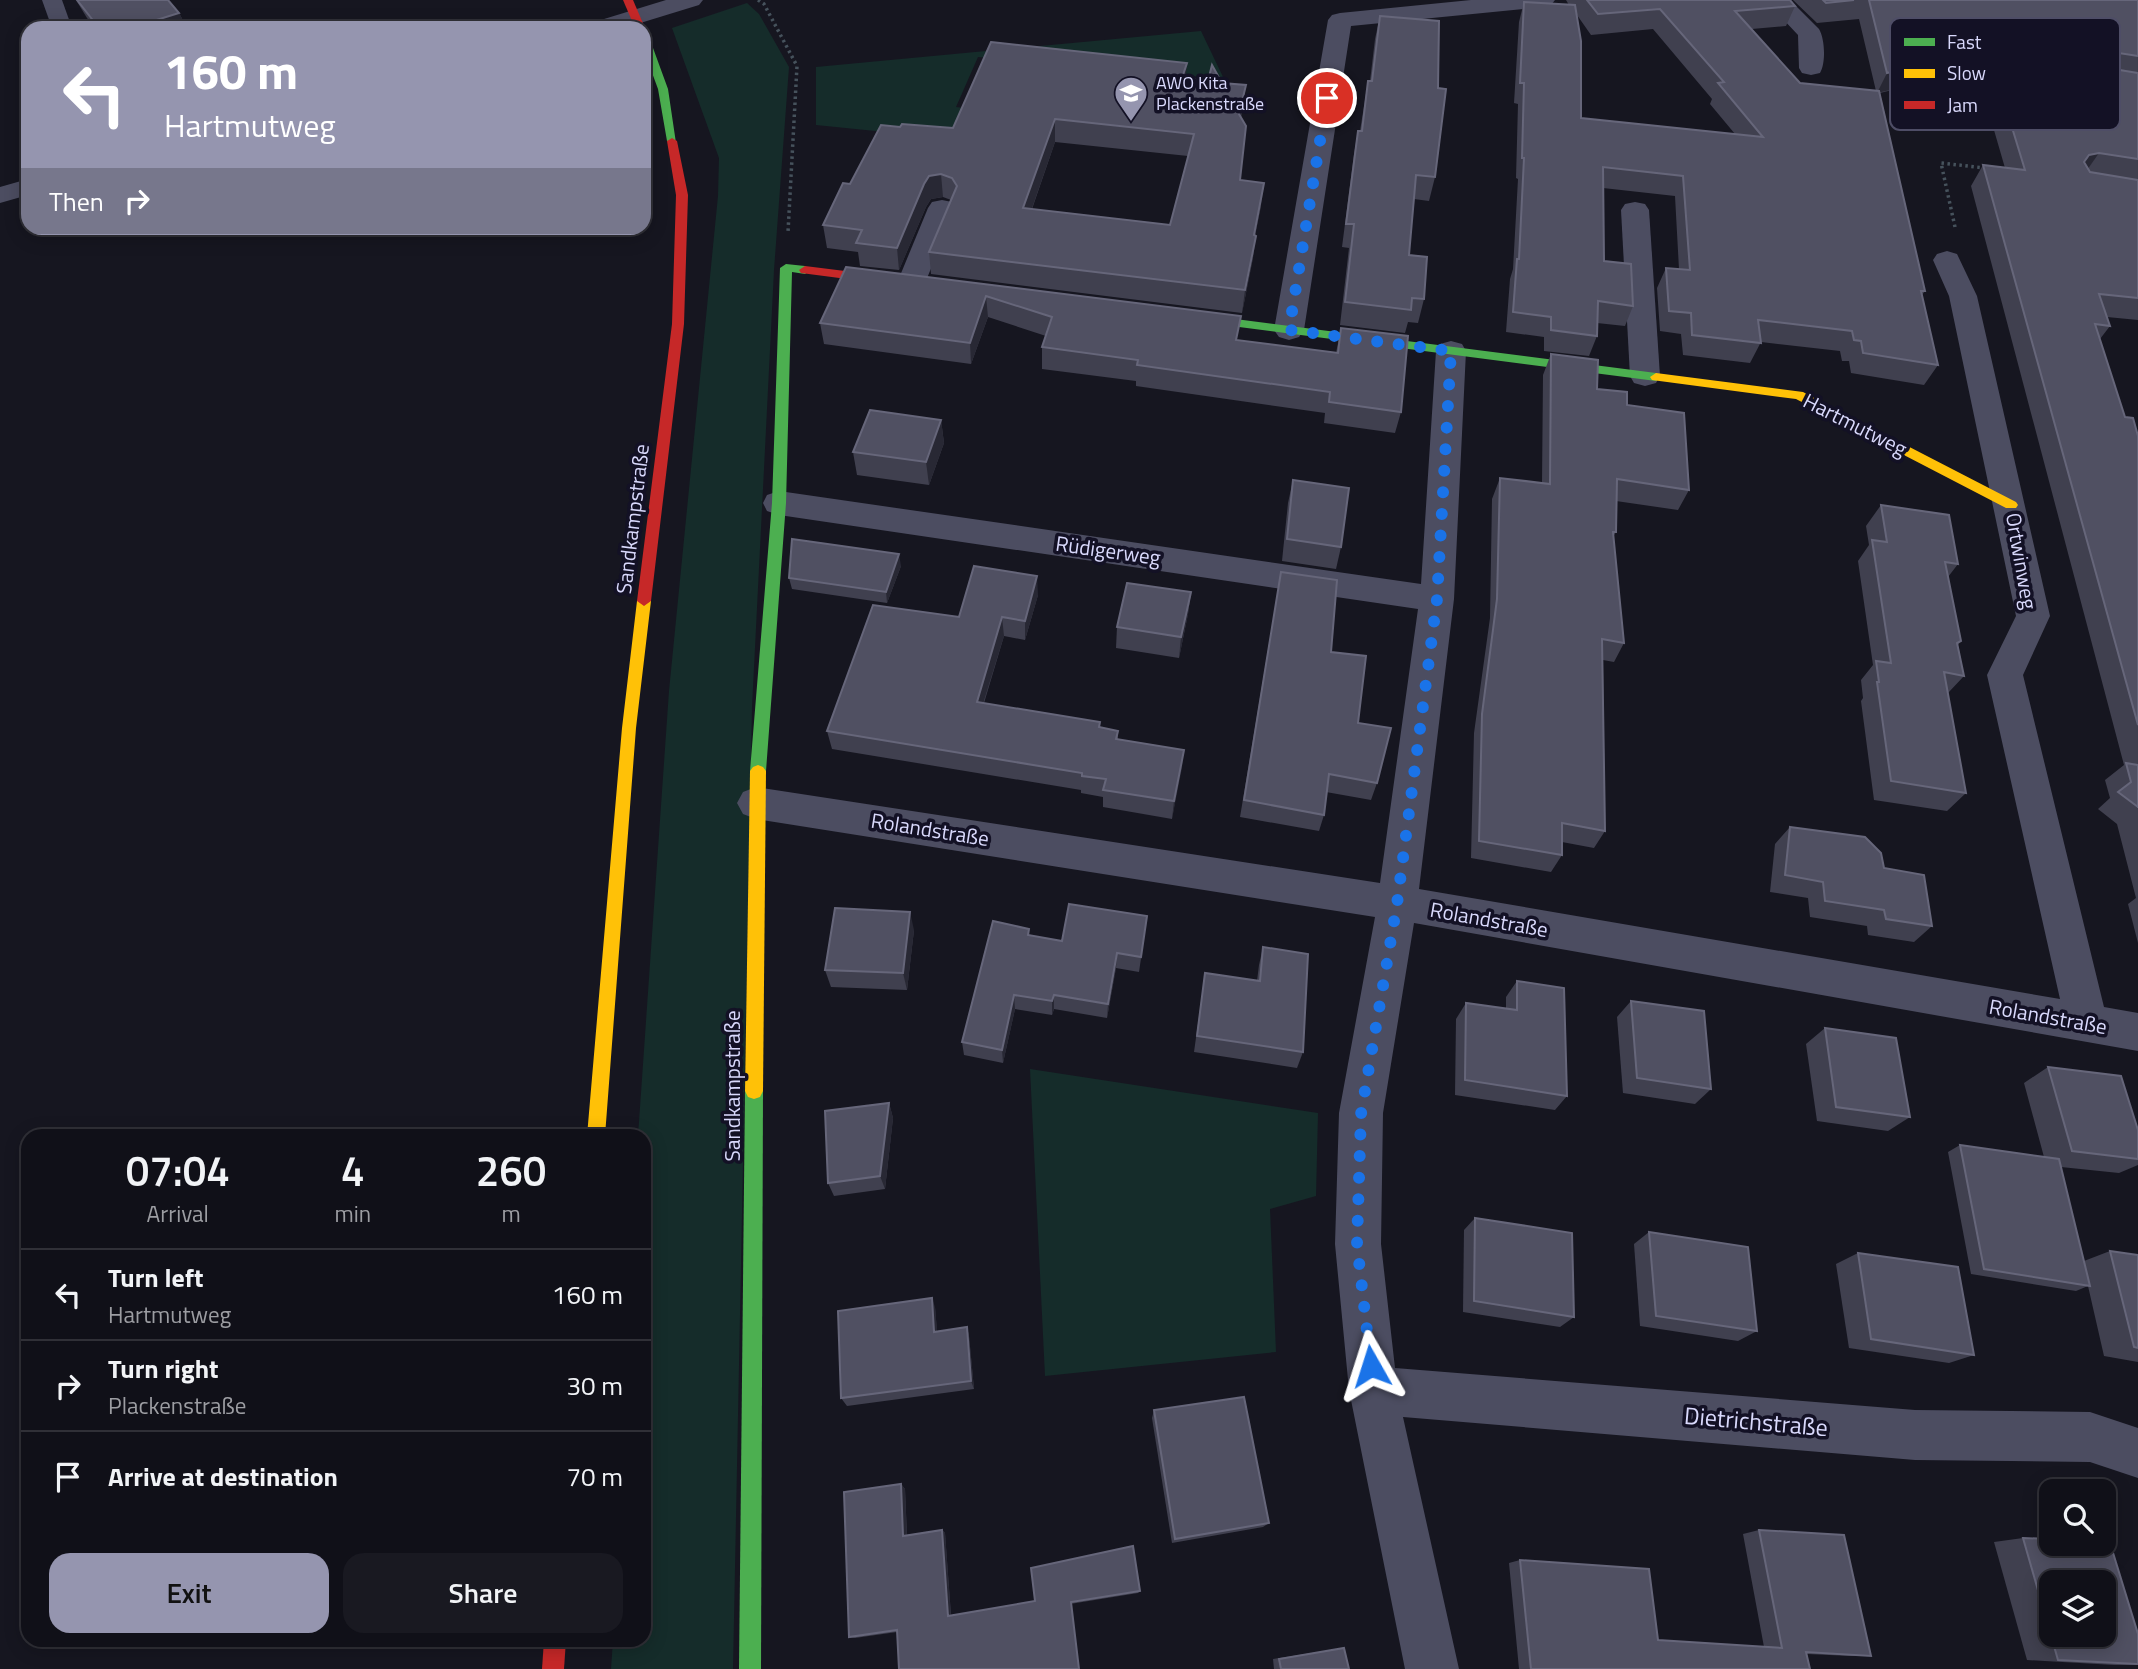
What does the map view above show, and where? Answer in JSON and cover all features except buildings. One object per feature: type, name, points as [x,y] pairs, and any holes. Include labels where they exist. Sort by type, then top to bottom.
[{"type":"street","points":[[637,21],[691,0]]},
{"type":"street","points":[[1289,330],[1340,20],[1543,0]]},
{"type":"street","points":[[1777,0],[1810,34],[1811,68]]},
{"type":"street","name":"Sandkampstraße","points":[[597,1129],[629,728],[678,324],[682,195],[663,89],[651,58]]},
{"type":"street","points":[[0,195],[21,189]]},
{"type":"street","points":[[786,268],[918,284],[942,208]]},
{"type":"street","points":[[1636,210],[1646,376]]},
{"type":"street","name":"Ortwinweg","points":[[1947,260],[1963,296],[2011,505],[2033,616],[2005,675],[2087,1024]]},
{"type":"street","name":"Sandkampstraße","points":[[750,1669],[756,803],[779,503],[786,268]]},
{"type":"street","name":"Hartmutweg","points":[[1168,315],[1799,395],[2011,505]]},
{"type":"street","points":[[1432,1669],[1373,1390],[1357,1244],[1361,1114],[1397,904],[1437,599],[1451,351]]},
{"type":"street","name":"Rüdigerweg","points":[[779,503],[1437,599]]},
{"type":"street","name":"Rolandstraße","points":[[756,803],[1397,904],[2138,1032]]},
{"type":"street","name":"Dietrichstraße","points":[[1373,1390],[1915,1435],[2090,1437],[2138,1453]]},
{"type":"street","points":[[553,1669],[555,1647]]},
{"type":"lane","points":[[52,0],[60,21]]},
{"type":"path","points":[[758,0],[764,4],[797,66],[786,268]]},
{"type":"path","points":[[1947,260],[1958,237],[1941,163],[1992,169]]},
{"type":"green space","points":[[747,3],[759,14],[789,67],[774,270],[752,707],[733,1669],[611,1669],[613,1647],[651,1647],[651,1129],[638,1129],[669,691],[718,196],[719,158],[672,28]]},
{"type":"green space","points":[[1201,31],[1224,79],[978,57],[956,107],[1007,113],[994,143],[816,125],[816,67]]},
{"type":"green space","points":[[1030,1069],[1318,1113],[1316,1196],[1270,1209],[1276,1352],[1045,1376]]},
{"type":"traffic: fast","points":[[651,56],[663,89],[672,141]]},
{"type":"traffic: fast","points":[[758,771],[779,503],[786,268],[805,270]]},
{"type":"traffic: fast","points":[[1189,317],[1656,377]]},
{"type":"traffic: fast","points":[[750,1669],[754,1091]]},
{"type":"traffic: slow","points":[[1656,377],[1799,395],[2011,505]]},
{"type":"traffic: slow","points":[[597,1129],[629,728],[644,601]]},
{"type":"traffic: slow","points":[[754,1091],[758,771]]},
{"type":"traffic: jam","points":[[628,0],[637,21]]},
{"type":"traffic: jam","points":[[644,601],[678,324],[682,195],[672,141]]},
{"type":"traffic: jam","points":[[805,270],[893,281]]},
{"type":"traffic: jam","points":[[553,1669],[555,1647]]},
{"type":"place","name":"AWO Kita Plackenstraße","points":[[1131,123]]},
{"type":"route","points":[[1327,98],[1289,330],[1451,351],[1437,599],[1397,904],[1361,1114],[1357,1244],[1371,1366]]}]
